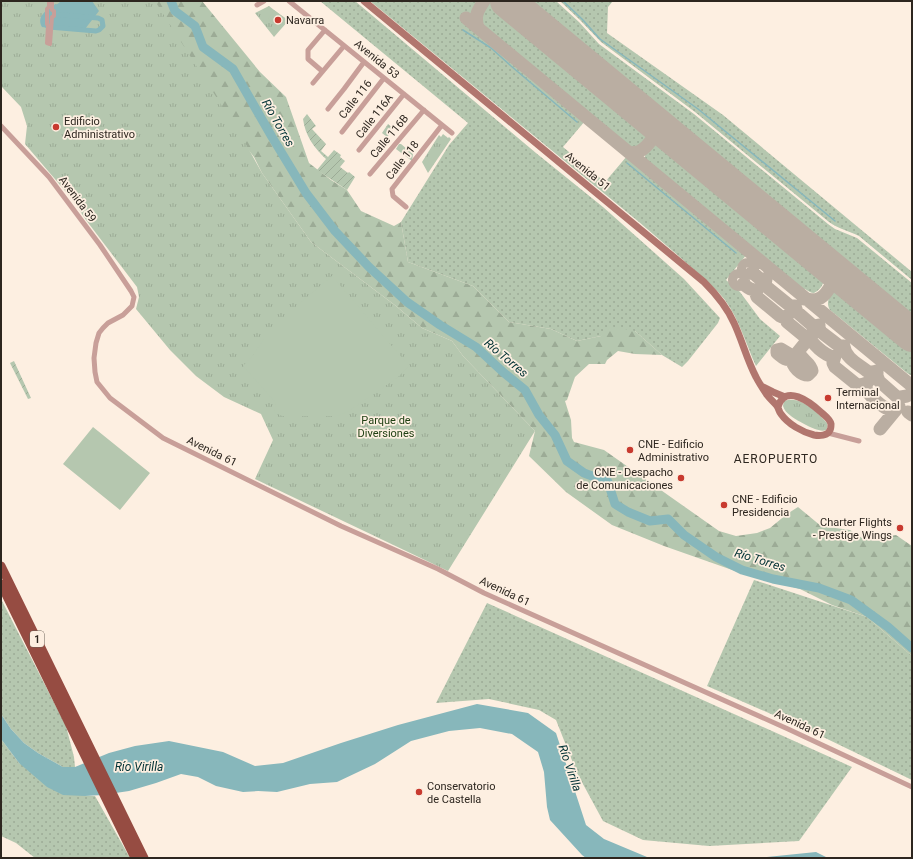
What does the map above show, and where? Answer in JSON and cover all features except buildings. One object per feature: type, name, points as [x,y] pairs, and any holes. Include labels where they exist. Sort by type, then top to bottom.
[{"type":"highway","name":"1","points":[[1,566],[69,714],[122,822],[144,858]]},
{"type":"highway","name":"1","points":[[1,584],[69,714]]},
{"type":"highway","name":"1","points":[[122,822],[135,858]]},
{"type":"main road","name":"Avenida 51","points":[[364,1],[704,282],[721,300],[734,322],[756,376],[766,393],[778,407],[778,410],[782,416],[790,423],[808,433],[816,435],[824,435],[828,433]]},
{"type":"main road","points":[[762,386],[785,397],[799,397],[818,409],[828,418],[831,424],[831,429],[828,433]]},
{"type":"main road","points":[[778,407],[779,403],[785,397]]},
{"type":"street","points":[[49,1],[49,7],[47,9],[47,43],[50,44],[52,17],[54,16],[52,1]]},
{"type":"street","points":[[257,5],[264,1]]},
{"type":"street","name":"Avenida 53","points":[[289,1],[452,133]]},
{"type":"street","points":[[322,71],[308,59],[308,50],[325,30]]},
{"type":"street","points":[[313,83],[344,46]]},
{"type":"street","points":[[328,108],[364,62]]},
{"type":"street","name":"Calle 116","points":[[342,132],[384,78]]},
{"type":"street","name":"Calle 116A","points":[[360,150],[404,94]]},
{"type":"street","name":"Calle 116B","points":[[370,174],[424,110]]},
{"type":"street","name":"Calle 118","points":[[406,207],[393,196],[392,190],[442,125]]},
{"type":"street","name":"Avenida 59","points":[[1,126],[49,177],[100,245],[134,297],[132,306],[123,315],[108,323],[98,333],[94,358],[97,382],[102,390]]},
{"type":"street","name":"Avenida 61","points":[[102,390],[110,398],[163,438],[341,526],[438,569],[484,593],[788,729],[912,787]]},
{"type":"street","name":"Avenida 51","points":[[828,433],[859,441]]},
{"type":"green space","name":"Parque de Diversiones","points":[[1,1],[155,1],[243,139],[262,173],[311,242],[396,306],[422,328],[452,341],[463,356],[535,431],[448,571],[255,479],[273,440],[261,414],[224,397],[196,376],[170,350],[136,309],[139,297],[137,287],[86,220],[72,199],[25,144],[27,126],[21,107],[1,86]]},
{"type":"green space","points":[[131,1],[202,1],[260,72],[286,97],[309,163],[347,190],[361,211],[394,226],[401,222],[408,262],[473,286],[509,322],[551,329],[577,341],[601,336],[609,326],[635,331],[662,355],[635,354],[618,351],[607,360],[605,364],[589,364],[575,377],[567,400],[565,401],[571,420],[572,438],[574,442],[604,450],[719,531],[736,536],[757,533],[770,528],[798,507],[821,526],[850,530],[865,540],[896,535],[912,546],[912,656],[867,617],[832,605],[800,589],[735,571],[664,546],[612,525],[566,492],[529,456],[535,431],[463,356],[452,341],[422,328],[396,306],[311,242],[262,173],[254,157]]},
{"type":"green space","points":[[320,1],[355,1],[536,153],[603,207],[684,279],[720,318],[718,323],[688,361],[682,367],[662,355],[635,331],[577,341],[551,329],[509,322],[473,286],[408,262],[401,222],[449,145],[468,123]]},
{"type":"green space","points":[[370,1],[479,1],[472,17],[468,13],[463,20],[585,121],[563,147],[605,182],[627,156],[747,254],[726,280],[740,292],[760,319],[780,336],[756,366],[730,307],[722,296],[709,283],[639,222]]},
{"type":"green space","points":[[490,1],[647,130],[649,136],[639,147],[632,149],[484,26],[481,16]]},
{"type":"green space","points":[[525,1],[556,1],[579,22],[599,44],[694,114],[828,224],[835,229],[857,238],[912,283],[912,321]]},
{"type":"green space","points":[[560,1],[613,1],[608,7],[607,33],[723,115],[912,272],[912,280],[859,236],[829,222],[695,112],[601,42]]},
{"type":"green space","points":[[269,6],[288,21],[274,37],[255,13]]},
{"type":"green space","name":"Navarra","points":[[274,10],[288,20],[280,29],[268,19]]},
{"type":"green space","points":[[307,114],[316,126],[312,129],[326,144],[321,151],[328,157],[334,150],[341,155],[340,157],[345,161],[340,167],[355,177],[347,190],[317,170],[326,159],[314,146],[308,136],[303,119]]},
{"type":"green space","points":[[388,124],[394,129],[387,137],[382,133]]},
{"type":"green space","points":[[443,134],[451,139],[428,173],[422,162],[439,135],[441,137]]},
{"type":"green space","points":[[657,141],[661,142],[820,273],[823,281],[820,289],[814,293],[805,289],[804,290],[645,160],[645,154],[648,149]]},
{"type":"green space","points":[[399,144],[413,154],[412,161],[396,149]]},
{"type":"green space","points":[[332,276],[409,366],[397,378],[347,412],[337,416],[282,416],[274,412],[276,403],[243,366],[264,339],[300,303]]},
{"type":"green space","points":[[834,292],[845,294],[912,349],[912,376],[830,310],[828,300]]},
{"type":"green space","points":[[14,361],[31,398],[28,399],[10,363]]},
{"type":"green space","points":[[788,400],[804,403],[819,414],[827,423],[827,428],[824,430],[819,430],[813,428],[791,416],[783,406],[784,401]]},
{"type":"green space","points":[[93,427],[150,473],[120,510],[63,464]]},
{"type":"green space","points":[[754,580],[867,617],[912,656],[912,780],[821,736],[707,686]]},
{"type":"green space","points":[[1,599],[66,726],[75,767],[63,767],[24,743],[11,729],[1,714]]},
{"type":"green space","points":[[487,603],[852,767],[799,841],[709,846],[643,840],[603,821],[577,773],[556,720],[539,710],[489,699],[436,703]]},
{"type":"green space","points":[[1,739],[19,763],[85,796],[95,796],[130,858],[35,858],[16,843],[1,836]]},
{"type":"water","points":[[61,1],[92,1],[99,11],[83,31],[42,27],[40,20],[43,14],[52,5],[58,4]]},
{"type":"water","name":"Río Virilla","points":[[477,704],[528,713],[556,733],[586,825],[604,839],[647,857],[667,858],[586,858],[550,820],[547,807],[544,772],[538,752],[512,734],[480,728],[449,731],[411,741],[375,764],[337,782],[310,784],[277,792],[243,792],[216,786],[198,777],[181,774],[129,791],[102,795],[63,795],[47,787],[19,763],[1,739],[1,714],[11,729],[24,743],[63,767],[75,767],[109,753],[135,746],[169,741],[223,752],[255,766],[283,763],[398,725]]},
{"type":"water","points":[[816,852],[828,858],[757,858]]},
{"type":"waterway","name":"Río Torres","points":[[171,1],[175,11],[195,26],[203,47],[233,69],[306,193],[335,231],[369,267],[407,302],[440,325],[476,347],[525,390],[539,415],[555,435],[567,461],[584,473],[608,482],[615,504],[628,512],[650,521],[668,519],[684,535],[716,557],[742,570],[773,579],[819,588],[851,600],[888,627],[912,648]]},
{"type":"waterway","points":[[563,1],[600,39],[698,109],[835,221]]},
{"type":"waterway","points":[[51,14],[98,18],[102,20],[103,26],[96,31],[49,27],[45,20],[47,16],[51,14]]},
{"type":"waterway","points":[[463,30],[491,48],[577,122]]},
{"type":"waterway","points":[[627,163],[736,253]]},
{"type":"taxiway","points":[[478,27],[476,20],[477,13],[484,1]]},
{"type":"taxiway","points":[[466,18],[912,386]]},
{"type":"taxiway","points":[[654,122],[656,130],[654,137]]},
{"type":"taxiway","points":[[630,153],[638,152],[644,148],[655,136],[671,136]]},
{"type":"taxiway","points":[[748,264],[753,269],[748,274],[743,269],[748,264]]},
{"type":"taxiway","points":[[832,269],[834,276],[833,283]]},
{"type":"taxiway","points":[[752,272],[760,279],[766,279],[765,285],[789,305],[795,306],[797,312],[812,325],[819,325],[821,332],[838,345],[844,346],[849,357],[856,363],[868,372],[877,371],[879,381],[897,397],[907,396]]},
{"type":"taxiway","points":[[739,275],[744,280],[739,285],[734,280],[739,275]]},
{"type":"taxiway","points":[[804,299],[818,299],[822,297],[835,282],[847,281]]},
{"type":"taxiway","points":[[743,284],[751,289],[757,290],[757,297],[780,316],[787,316],[787,322],[804,336],[810,336],[822,352],[833,357],[835,356],[833,363],[835,367],[856,384],[861,385],[867,383]]},
{"type":"taxiway","points":[[799,351],[801,357],[811,368],[812,371],[808,375],[805,375],[797,370],[792,362],[792,359],[814,332]]},
{"type":"taxiway","points":[[792,359],[784,358],[777,353],[777,350],[781,349],[791,355],[797,354]]},
{"type":"taxiway","points":[[871,378],[866,387],[868,393],[888,409],[894,410],[897,408]]},
{"type":"taxiway","points":[[880,429],[899,406]]},
{"type":"taxiway","points":[[908,412],[912,415]]},
{"type":"runway","points":[[507,1],[912,335]]},
{"type":"place","name":"Navarra","points":[[278,20]]},
{"type":"place","name":"Edificio Administrativo","points":[[56,127]]},
{"type":"place","name":"Terminal Internacional","points":[[828,398]]},
{"type":"place","name":"CNE - Edificio Administrativo","points":[[630,450]]},
{"type":"place","name":"CNE - Despacho de Comunicaciones","points":[[681,478]]},
{"type":"place","name":"CNE - Edificio Presidencia","points":[[724,505]]},
{"type":"place","name":"Charter Flights - Prestige Wings","points":[[900,528]]},
{"type":"place","name":"Conservatorio de Castella","points":[[419,792]]},
{"type":"district","name":"AEROPUERTO","points":[[776,459]]}]
